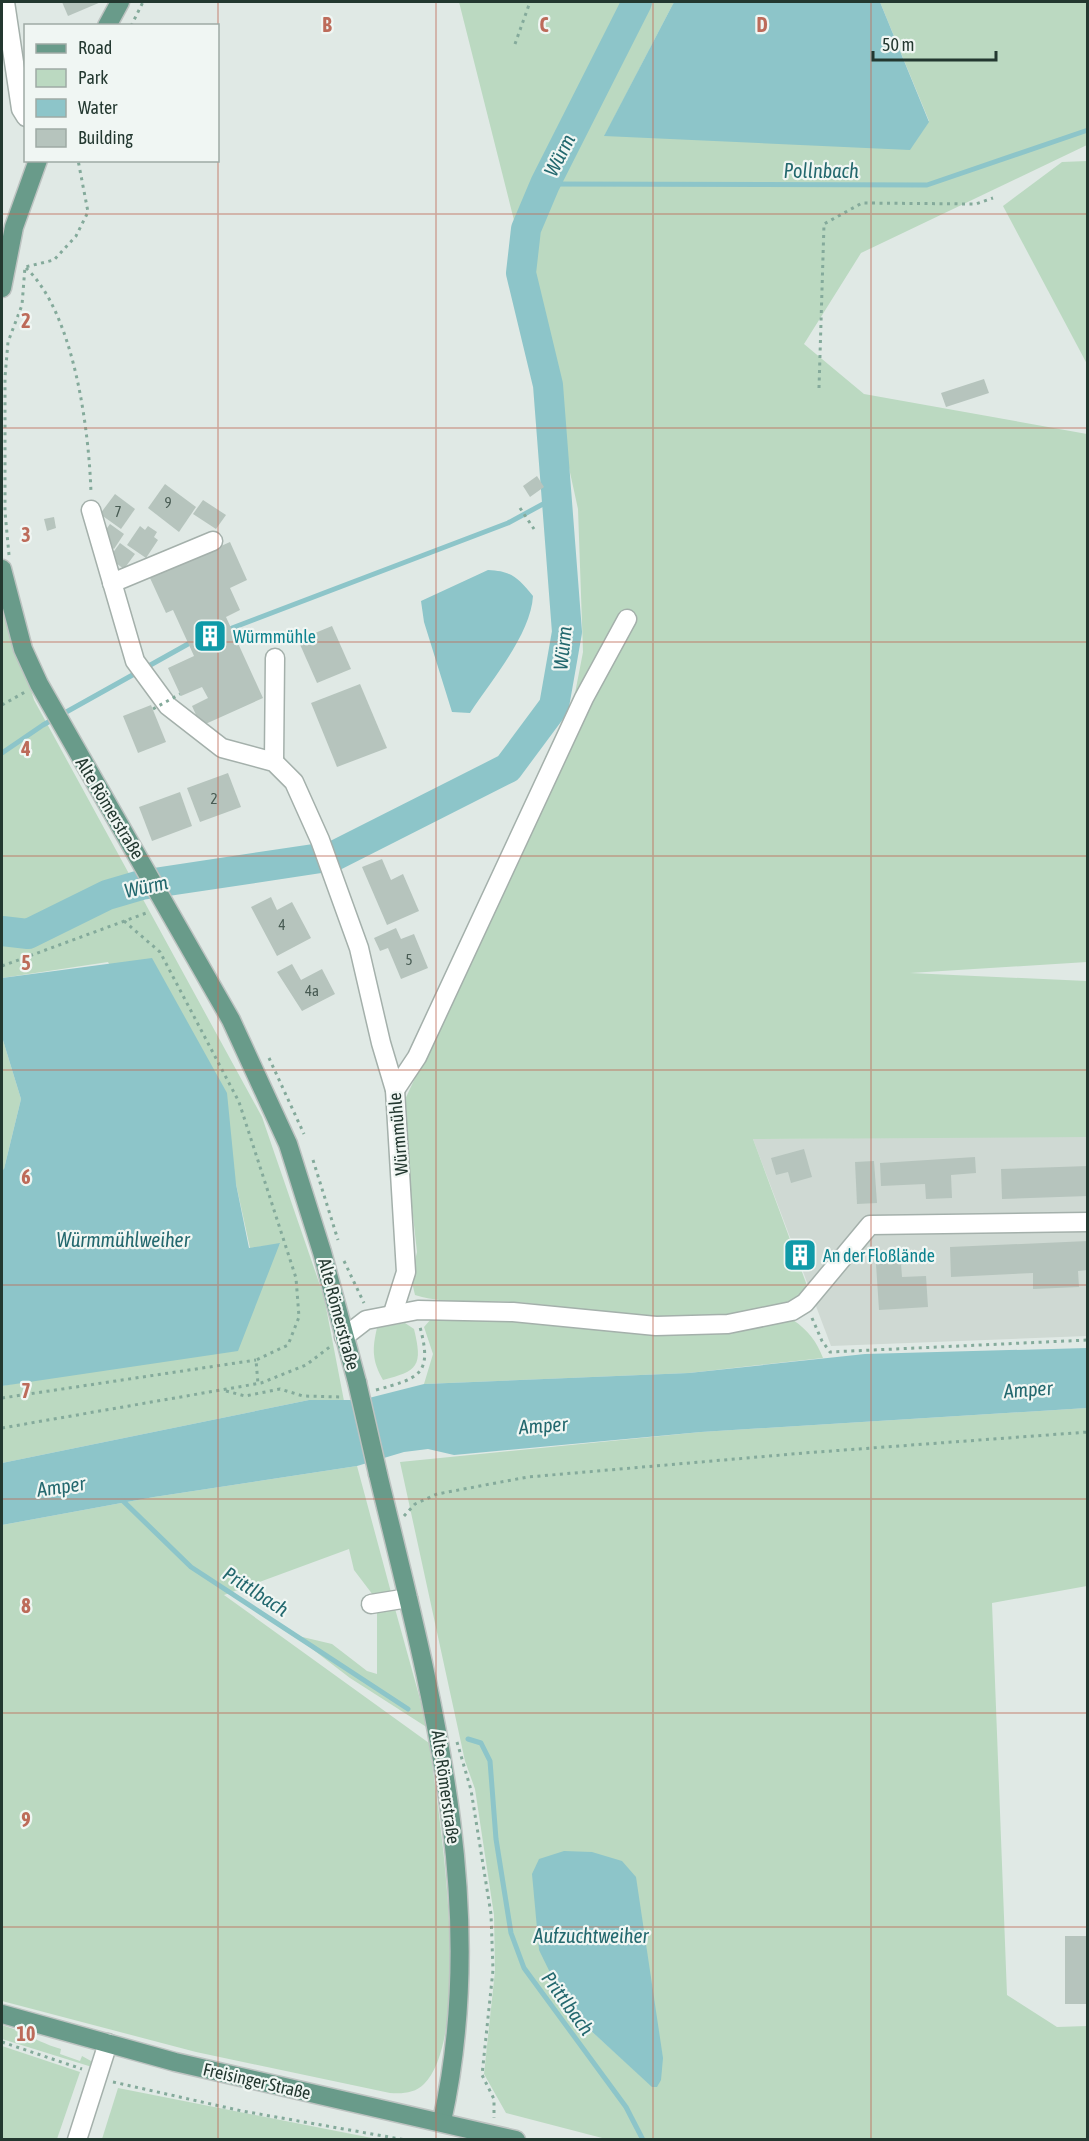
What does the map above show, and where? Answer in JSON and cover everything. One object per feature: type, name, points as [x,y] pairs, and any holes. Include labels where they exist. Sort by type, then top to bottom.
[{"type":"main road","points":[[108,24],[120,2]]},
{"type":"main road","points":[[2,288],[8,226],[37,162]]},
{"type":"main road","name":"Alte Römerstraße","points":[[6,566],[23,649],[39,684],[231,1020],[288,1144],[322,1252],[357,1382],[440,1734],[454,1843],[460,1938],[459,2012],[452,2076],[442,2121]]},
{"type":"main road","name":"Freisinger Straße","points":[[2,2014],[262,2083],[516,2139]]},
{"type":"street","points":[[5,2],[21,110],[24,114]]},
{"type":"street","name":"Würmmühle","points":[[91,510],[135,661],[168,706],[222,748],[273,762],[294,782],[320,840],[359,948],[381,1043],[395,1090],[406,1272],[393,1313]]},
{"type":"street","points":[[111,583],[213,541]]},
{"type":"street","points":[[395,1090],[417,1058],[584,698],[627,618]]},
{"type":"street","points":[[273,762],[275,658]]},
{"type":"street","points":[[344,1337],[366,1320],[418,1310],[513,1312],[656,1326],[728,1324],[792,1311],[805,1303],[870,1225],[1088,1222]]},
{"type":"street","points":[[371,1604],[408,1598]]},
{"type":"street","points":[[77,2139],[108,2043]]},
{"type":"path","points":[[132,24],[143,2]]},
{"type":"path","points":[[515,44],[530,2]]},
{"type":"path","points":[[25,267],[54,260],[76,236],[88,212],[78,162]]},
{"type":"path","points":[[819,388],[824,224],[862,203],[976,204],[993,198]]},
{"type":"path","points":[[7,255],[40,281],[69,346],[90,454],[91,510]]},
{"type":"path","points":[[6,566],[5,377],[8,342],[22,305],[25,267]]},
{"type":"path","points":[[520,508],[534,529]]},
{"type":"path","points":[[2,705],[39,684]]},
{"type":"path","points":[[153,709],[180,694]]},
{"type":"path","points":[[2,966],[167,905]]},
{"type":"path","points":[[2,1398],[256,1360],[288,1345],[298,1317],[296,1278],[239,1102],[160,952],[124,921]]},
{"type":"path","points":[[805,1303],[822,1341],[830,1352],[1088,1340]]},
{"type":"path","points":[[399,1384],[413,1378],[423,1367],[427,1352],[418,1310]]},
{"type":"path","points":[[2,1428],[258,1384],[306,1365],[344,1337]]},
{"type":"path","points":[[256,1360],[258,1384]]},
{"type":"path","points":[[224,1390],[245,1396],[280,1389],[303,1396]]},
{"type":"path","points":[[403,1517],[415,1504],[437,1494],[528,1477],[804,1453],[1088,1432]]},
{"type":"path","points":[[2,2042],[118,2084],[242,2111],[406,2139]]},
{"type":"shaded area","points":[[1087,1137],[1087,1336],[831,1346],[753,1139]]},
{"type":"green space","points":[[459,2],[674,2],[605,135],[929,121],[880,2],[1087,2],[1087,145],[861,253],[804,344],[864,394],[1087,434],[1087,962],[910,973],[1087,981],[1087,1137],[753,1139],[809,1291],[775,1306],[739,1315],[702,1319],[664,1318],[515,1302],[439,1300],[415,1295],[411,1278],[417,1252],[401,1108],[561,766],[583,652],[578,509],[520,244]]},
{"type":"green space","points":[[1088,161],[1087,364],[1003,206],[1062,162]]},
{"type":"green space","points":[[2,593],[34,700],[262,1117],[324,1297],[344,1401],[309,1400],[2,1463],[2,1386],[46,1377],[280,1244],[250,1248],[236,1184],[108,962],[2,978]]},
{"type":"green space","points":[[2,1037],[21,1099],[2,1170]]},
{"type":"green space","points":[[431,1319],[513,1320],[658,1335],[729,1334],[793,1320],[811,1337],[823,1358],[689,1373],[424,1384],[433,1354],[424,1327]]},
{"type":"green space","points":[[405,1323],[414,1329],[417,1341],[418,1351],[415,1365],[411,1370],[383,1380],[374,1355],[377,1328]]},
{"type":"green space","points":[[1087,1408],[1087,1586],[992,1603],[1007,1995],[1057,2027],[1087,2026],[1087,2139],[606,2139],[506,2113],[484,2074],[495,1971],[494,1915],[475,1789],[465,1761],[400,1462],[701,1432]],"holes":[[[561,1995],[657,2087],[652,2086],[589,2029]]]},
{"type":"green space","points":[[357,1466],[392,1596],[376,1599],[354,1570],[349,1549],[224,1595],[429,1743],[445,1868],[450,1972],[447,2019],[439,2058],[424,2084],[409,2092],[390,2093],[196,2052],[2,2001],[2,1525],[154,1497]]},
{"type":"green space","points":[[394,1605],[428,1728],[350,1678],[294,1635],[332,1644],[367,1671],[377,1674],[377,1607]]},
{"type":"green space","points":[[2,2025],[61,2049],[60,2054],[80,2061],[82,2056],[91,2061],[92,2067],[2,2039]]},
{"type":"green space","points":[[2,2046],[80,2072],[57,2139],[2,2139]]},
{"type":"green space","points":[[118,2088],[377,2139],[102,2139]]},
{"type":"water","points":[[674,2],[880,2],[929,122],[910,150],[604,136]]},
{"type":"water","points":[[488,570],[509,574],[518,580],[533,596],[531,611],[509,657],[470,713],[452,712],[424,622],[421,601]]},
{"type":"water","name":"Würmmühlweiher","points":[[152,958],[227,1093],[236,1184],[249,1248],[280,1243],[238,1351],[2,1386],[2,1170],[21,1099],[2,1037],[2,978]]},
{"type":"water","name":"Amper","points":[[1087,1348],[1087,1408],[701,1432],[454,1455],[428,1449],[404,1452],[357,1466],[154,1497],[2,1525],[2,1463],[309,1400],[361,1400],[424,1384],[689,1373],[865,1354]]},
{"type":"water","name":"Aufzuchtweiher","points":[[564,1851],[592,1852],[622,1861],[636,1877],[663,2058],[661,2080],[657,2087],[652,2087],[589,2029],[561,1995],[539,1950],[532,1874],[539,1859]]},
{"type":"building","points":[[62,2],[101,2],[68,16]]},
{"type":"building","points":[[984,379],[989,393],[946,407],[941,393]]},
{"type":"building","points":[[537,476],[544,487],[530,497],[523,486]]},
{"type":"building","points":[[165,484],[196,507],[179,532],[148,508]]},
{"type":"building","points":[[115,494],[135,509],[121,529],[100,514]]},
{"type":"building","points":[[203,500],[226,515],[216,529],[193,514]]},
{"type":"building","points":[[54,517],[56,528],[47,531],[44,519]]},
{"type":"building","points":[[110,524],[124,534],[114,549],[99,539]]},
{"type":"building","points":[[140,526],[145,530],[148,526],[157,532],[154,537],[158,540],[146,558],[127,545]]},
{"type":"building","name":"Würmmühle","points":[[230,542],[247,580],[230,588],[240,610],[226,617],[263,698],[201,726],[192,706],[208,698],[202,687],[181,696],[168,668],[194,656],[173,610],[166,613],[150,578]]},
{"type":"building","points":[[120,543],[135,554],[124,569],[109,558]]},
{"type":"building","points":[[332,626],[351,669],[317,683],[298,640]]},
{"type":"building","points":[[360,684],[387,748],[337,767],[311,703]]},
{"type":"building","points":[[151,705],[166,742],[138,753],[123,716]]},
{"type":"building","points":[[228,773],[241,807],[200,822],[187,788]]},
{"type":"building","points":[[180,792],[192,826],[152,841],[139,807]]},
{"type":"building","points":[[382,859],[391,880],[403,874],[419,911],[387,925],[362,867]]},
{"type":"building","points":[[271,897],[277,910],[292,902],[311,938],[277,956],[251,907]]},
{"type":"building","points":[[396,928],[401,939],[414,934],[428,968],[401,979],[388,948],[380,951],[374,938]]},
{"type":"building","points":[[292,964],[301,980],[322,969],[335,994],[302,1011],[277,972]]},
{"type":"building","points":[[804,1149],[812,1177],[791,1183],[788,1172],[776,1175],[771,1158]]},
{"type":"building","points":[[975,1157],[976,1173],[951,1175],[952,1198],[926,1199],[925,1184],[881,1186],[880,1163]]},
{"type":"building","points":[[874,1161],[877,1203],[857,1204],[855,1162]]},
{"type":"building","points":[[1088,1166],[1088,1196],[1002,1199],[1001,1169]]},
{"type":"building","points":[[1088,1241],[1088,1270],[1078,1271],[1079,1287],[1033,1289],[1033,1273],[951,1277],[950,1247]]},
{"type":"building","points":[[900,1249],[902,1277],[926,1276],[928,1307],[879,1310],[876,1264],[888,1263],[887,1250]]},
{"type":"building","points":[[1065,1936],[1088,1936],[1088,2004],[1065,2004]]},
{"type":"waterway","name":"Würm","points":[[2,931],[28,934],[107,895],[141,885],[334,856],[508,768],[554,706],[567,632],[548,385],[521,273],[526,229],[545,184],[637,2]]},
{"type":"waterway","name":"Pollnbach","points":[[545,184],[927,185],[1088,130]]},
{"type":"waterway","points":[[232,628],[508,523],[556,497]]},
{"type":"waterway","points":[[2,753],[43,725],[188,644]]},
{"type":"waterway","name":"Prittlbach","points":[[120,1498],[191,1567],[408,1709]]},
{"type":"waterway","name":"Prittlbach","points":[[468,1739],[481,1743],[490,1761],[496,1839],[511,1933],[524,1968],[626,2107],[643,2140]]},
{"type":"place","name":"Würmmühle","points":[[210,636]]},
{"type":"place","name":"An der Floßlände","points":[[800,1255]]}]
